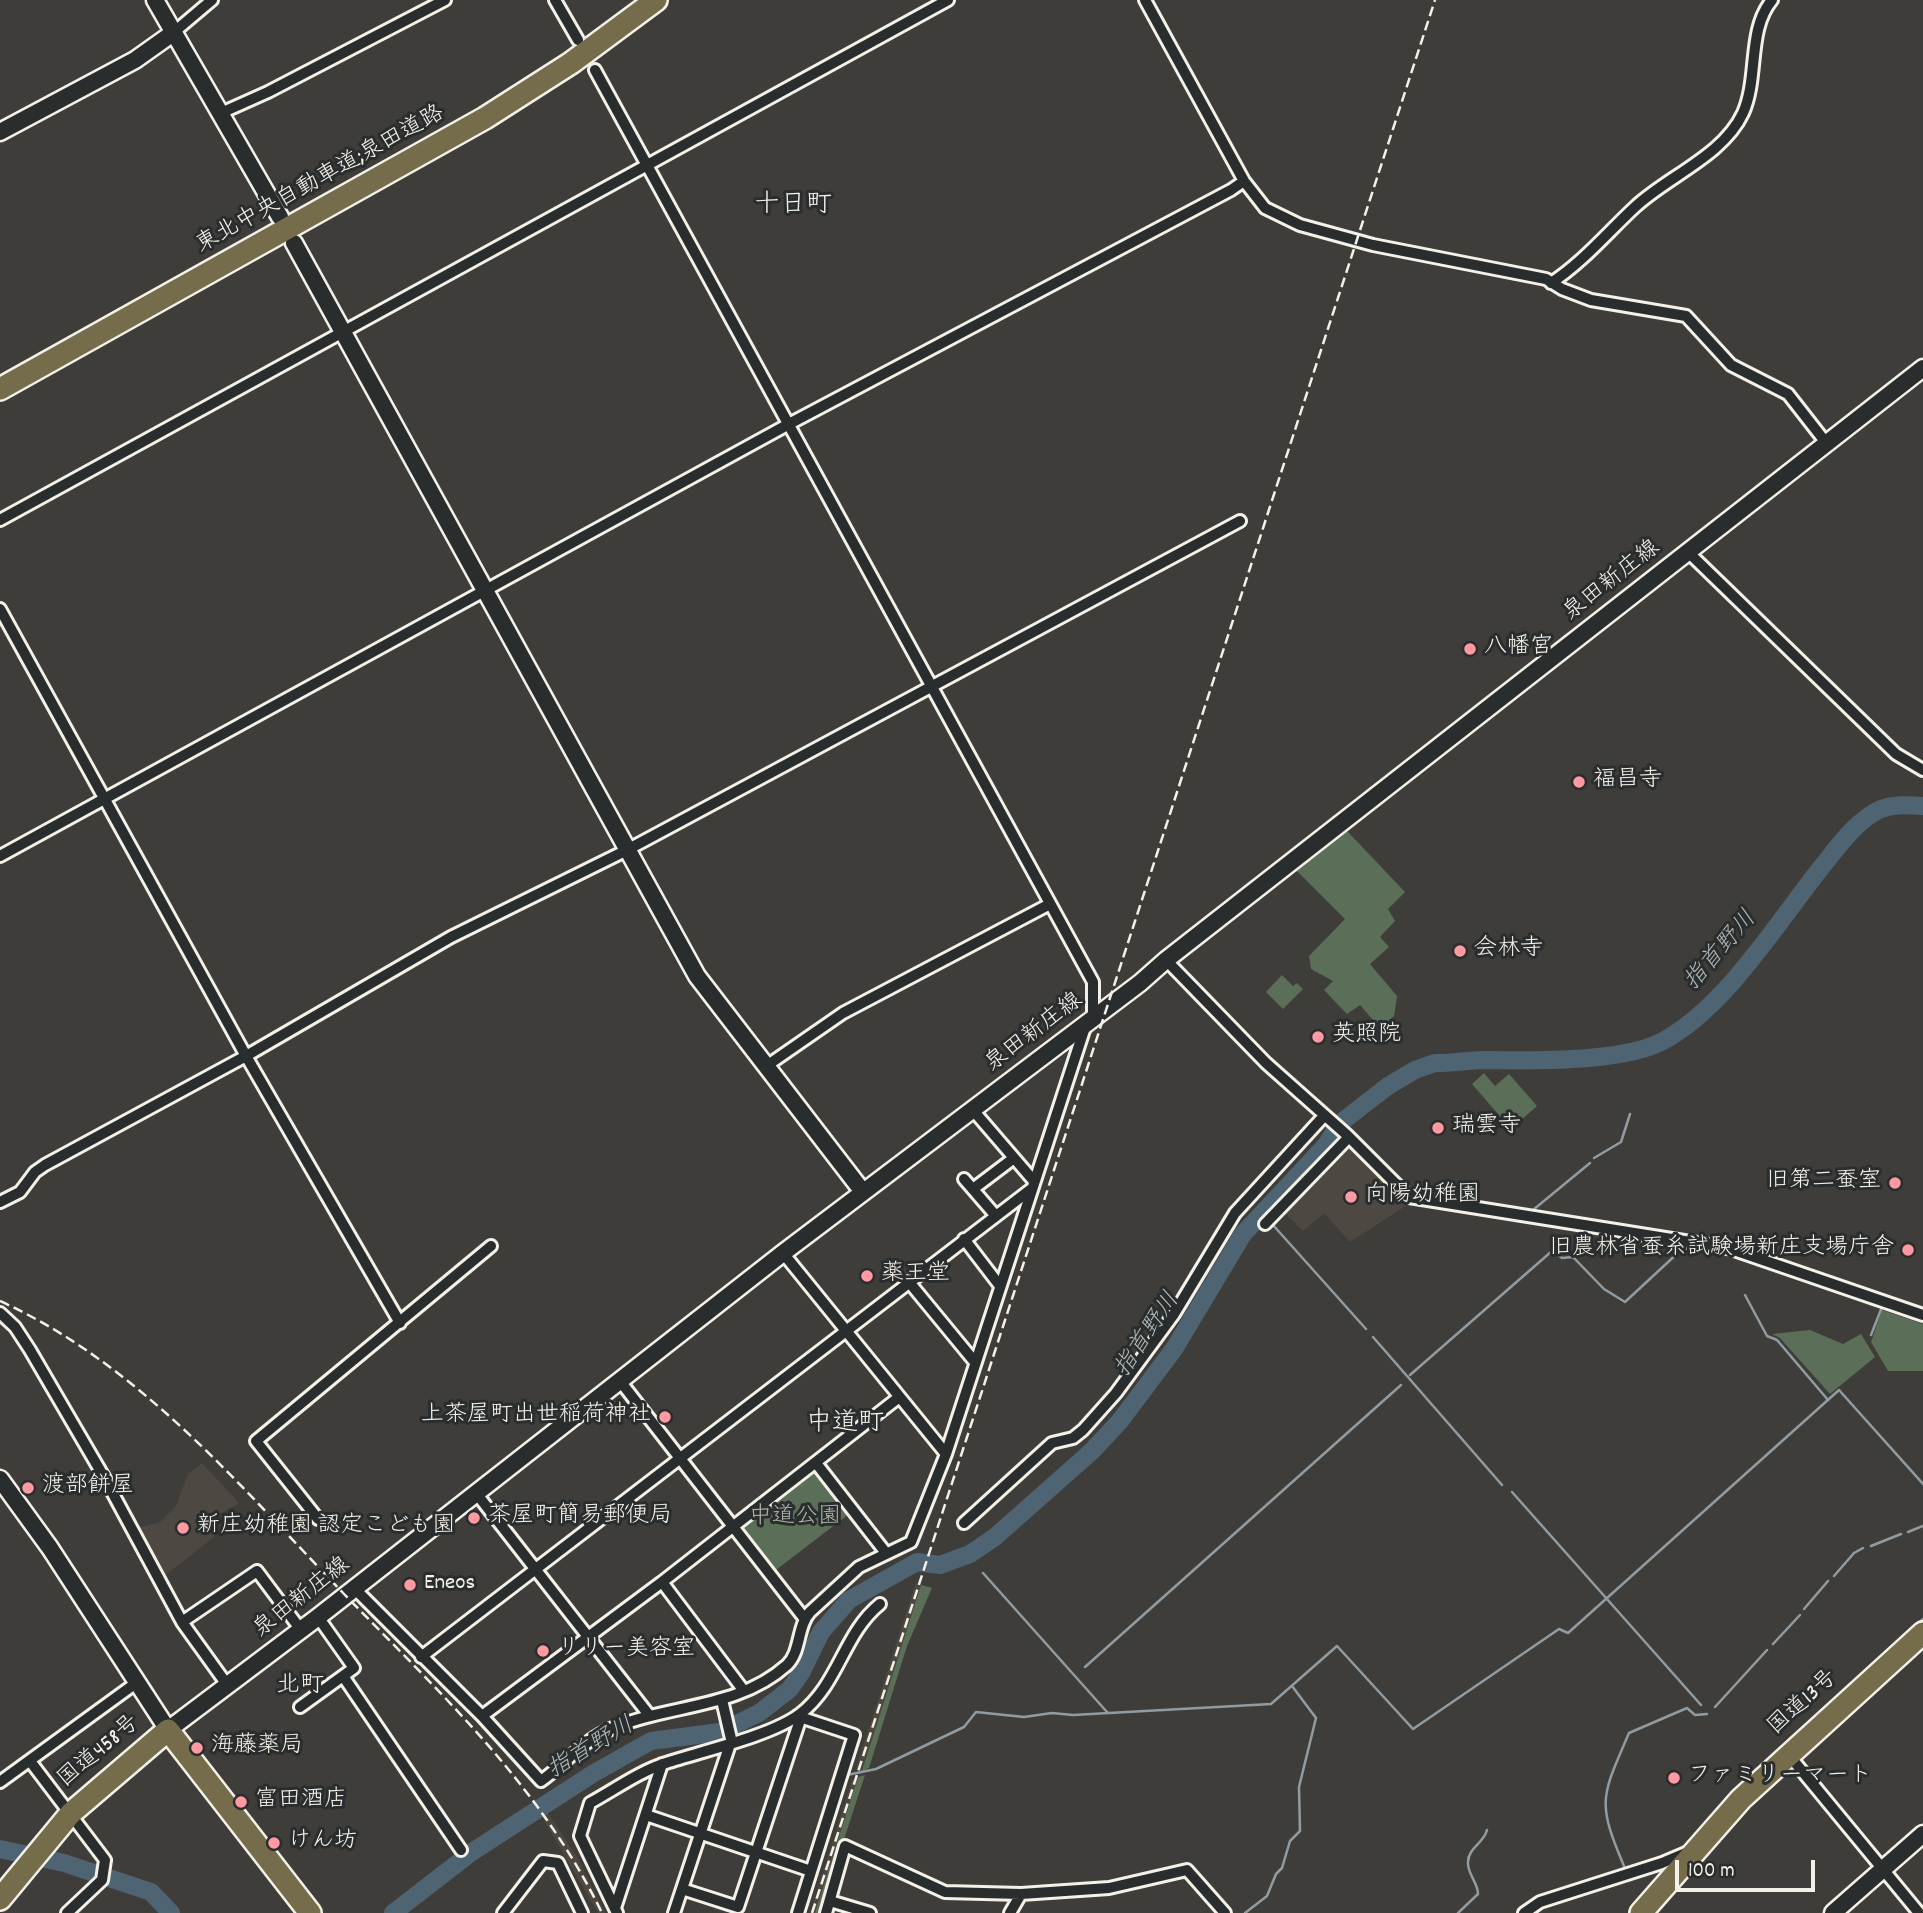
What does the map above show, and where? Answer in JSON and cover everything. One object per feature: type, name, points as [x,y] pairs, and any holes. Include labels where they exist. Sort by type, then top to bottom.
[{"type":"highway","name":"東北中央自動車道;泉田道路","points":[[0,389],[474,125],[571,63],[656,0]]},
{"type":"highway","name":"国道13号","points":[[1641,1913],[1698,1847],[1788,1754],[1923,1633]]},
{"type":"highway","name":"国道458号","points":[[0,1899],[71,1813],[168,1730],[310,1913]]},
{"type":"main road","points":[[155,0],[280,217]]},
{"type":"main road","points":[[0,132],[135,60],[173,33]]},
{"type":"main road","points":[[294,243],[697,976],[765,1068],[863,1192]]},
{"type":"main road","name":"泉田新庄線","points":[[168,1730],[318,1617],[783,1253],[1090,1022],[1923,368]]},
{"type":"main road","points":[[0,1479],[50,1548],[168,1730]]},
{"type":"main road","points":[[1833,1913],[1881,1867],[1923,1833]]},
{"type":"street","points":[[173,33],[212,0]]},
{"type":"street","points":[[220,113],[268,92],[445,0]]},
{"type":"street","points":[[555,0],[578,40]]},
{"type":"street","points":[[0,520],[948,0]]},
{"type":"street","points":[[1145,0],[1244,181],[1265,208],[1300,225],[1373,245],[1551,283],[1591,300],[1686,316],[1731,366],[1788,394],[1826,444]]},
{"type":"street","points":[[1551,283],[1574,268],[1636,206],[1724,139],[1745,107],[1760,23],[1772,0]]},
{"type":"street","points":[[354,1588],[482,1716],[541,1781],[588,1740],[649,1715],[722,1700],[744,1691],[788,1664],[804,1618],[850,1574],[911,1542],[946,1454],[1032,1185],[1090,1022],[1093,982],[595,70]]},
{"type":"street","points":[[0,856],[789,424],[1219,197],[1244,181]]},
{"type":"street","points":[[0,1202],[20,1192],[35,1172],[45,1166],[246,1056],[451,937],[627,850],[1240,521]]},
{"type":"street","points":[[1688,552],[1896,754],[1923,770]]},
{"type":"street","points":[[0,609],[246,1056],[400,1323]]},
{"type":"street","points":[[765,1068],[843,1013],[1050,904]]},
{"type":"street","points":[[1166,960],[1265,1063],[1348,1136],[1409,1197],[1728,1248],[1923,1315]]},
{"type":"street","points":[[972,1109],[1014,1158],[1032,1185]]},
{"type":"street","points":[[964,1523],[1052,1443],[1073,1438],[1116,1394],[1174,1314],[1235,1213],[1324,1116]]},
{"type":"street","points":[[1265,1224],[1348,1136]]},
{"type":"street","points":[[973,1189],[1014,1158]]},
{"type":"street","points":[[964,1179],[996,1216]]},
{"type":"street","points":[[421,1657],[996,1216],[1032,1185]]},
{"type":"street","points":[[964,1239],[1000,1286]]},
{"type":"street","points":[[318,1519],[256,1441],[491,1246]]},
{"type":"street","points":[[783,1253],[946,1454]]},
{"type":"street","points":[[909,1282],[974,1361]]},
{"type":"street","points":[[0,1313],[15,1327],[38,1364],[104,1477],[182,1622],[228,1686]]},
{"type":"street","points":[[620,1381],[804,1618]]},
{"type":"street","points":[[482,1716],[587,1635],[662,1582],[898,1398]]},
{"type":"street","points":[[816,1463],[886,1553]]},
{"type":"street","points":[[476,1493],[649,1715]]},
{"type":"street","points":[[182,1622],[257,1571],[301,1630]]},
{"type":"street","points":[[662,1582],[744,1691]]},
{"type":"street","points":[[616,1910],[580,1836],[590,1803],[662,1764],[731,1744],[799,1717],[820,1697],[863,1618],[880,1604]]},
{"type":"street","points":[[300,1707],[354,1668],[318,1617]]},
{"type":"street","points":[[343,1675],[461,1850]]},
{"type":"street","points":[[0,1782],[136,1683]]},
{"type":"street","points":[[674,1913],[731,1744],[722,1700]]},
{"type":"street","points":[[682,1889],[737,1910],[799,1717]]},
{"type":"street","points":[[798,1913],[854,1735],[799,1717]]},
{"type":"street","points":[[1788,1754],[1919,1913]]},
{"type":"street","points":[[30,1761],[105,1860],[102,1880],[67,1913]]},
{"type":"street","points":[[616,1910],[662,1764]]},
{"type":"street","points":[[646,1815],[811,1871]]},
{"type":"street","points":[[826,1913],[845,1846],[945,1892],[1021,1894],[1109,1888],[1187,1870],[1225,1913]]},
{"type":"street","points":[[1524,1913],[1540,1902],[1662,1863],[1698,1847]]},
{"type":"street","points":[[503,1913],[543,1861],[558,1863],[582,1913]]},
{"type":"street","points":[[1010,1913],[1021,1894]]},
{"type":"street","points":[[830,1901],[870,1913]]},
{"type":"shaded area","name":"向陽幼稚園","points":[[1354,1145],[1412,1202],[1350,1242],[1324,1213],[1303,1231],[1284,1212],[1315,1176]]},
{"type":"shaded area","points":[[202,1463],[239,1503],[216,1516],[214,1537],[163,1577],[138,1528],[160,1522],[176,1506],[188,1474]]},
{"type":"shaded area","points":[[916,1583],[921,1585],[862,1771],[856,1768]]},
{"type":"shaded area","points":[[852,1780],[857,1781],[815,1913],[810,1913]]},
{"type":"shaded area","points":[[547,1812],[577,1857],[605,1913],[598,1913],[541,1815]]},
{"type":"green space","points":[[1346,830],[1405,892],[1388,909],[1395,921],[1380,937],[1389,947],[1370,964],[1397,996],[1394,1016],[1380,1028],[1360,1005],[1347,1014],[1324,990],[1333,981],[1311,969],[1309,956],[1345,919],[1296,870]]},
{"type":"green space","points":[[1282,975],[1293,986],[1297,983],[1303,989],[1283,1009],[1266,992]]},
{"type":"green space","points":[[1484,1073],[1495,1086],[1509,1074],[1537,1106],[1511,1129],[1472,1084]]},
{"type":"green space","points":[[1882,1310],[1923,1324],[1923,1371],[1888,1371],[1871,1342]]},
{"type":"green space","points":[[1810,1330],[1843,1344],[1861,1334],[1875,1357],[1830,1394],[1780,1338],[1772,1334]]},
{"type":"green space","name":"中道公園","points":[[815,1469],[849,1514],[776,1570],[742,1525]]},
{"type":"green space","points":[[921,1585],[932,1588],[907,1646],[869,1768],[862,1771]]},
{"type":"green space","points":[[865,1775],[820,1913],[815,1913],[858,1777]]},
{"type":"waterway","name":"指首野川","points":[[393,1913],[472,1852],[594,1773],[651,1741],[720,1732],[759,1713],[790,1689],[821,1632],[849,1600],[917,1562],[940,1565],[970,1554],[995,1537],[1092,1451],[1120,1421],[1174,1349],[1243,1234],[1327,1144],[1339,1124],[1388,1086],[1415,1070],[1435,1063],[1601,1057],[1644,1049],[1661,1042],[1684,1027],[1729,986],[1857,826],[1873,813],[1886,807],[1923,806]]},
{"type":"waterway","points":[[1594,1158],[1621,1142],[1630,1114]]},
{"type":"waterway","points":[[1533,1210],[1590,1163]]},
{"type":"waterway","points":[[1273,1225],[1366,1329]]},
{"type":"waterway","points":[[1410,1375],[1552,1251],[1562,1258],[1573,1257],[1604,1289],[1625,1302],[1680,1251]]},
{"type":"waterway","points":[[1745,1295],[1767,1336],[1777,1340],[1828,1400]]},
{"type":"waterway","points":[[1871,1335],[1882,1307],[1914,1319]]},
{"type":"waterway","points":[[1373,1337],[1502,1485]]},
{"type":"waterway","points":[[1085,1667],[1401,1385]]},
{"type":"waterway","points":[[847,1775],[876,1769],[964,1727],[976,1712],[1024,1717],[1052,1713],[1073,1715],[1271,1704],[1337,1646],[1413,1729],[1559,1629],[1568,1633],[1839,1390],[1923,1484]]},
{"type":"waterway","points":[[1512,1492],[1701,1705]]},
{"type":"waterway","points":[[1908,1532],[1923,1526]]},
{"type":"waterway","points":[[1871,1546],[1901,1534]]},
{"type":"waterway","points":[[1834,1576],[1854,1553],[1863,1548]]},
{"type":"waterway","points":[[983,1573],[1107,1712]]},
{"type":"waterway","points":[[1804,1609],[1828,1581]]},
{"type":"waterway","points":[[1773,1644],[1800,1615]]},
{"type":"waterway","points":[[1771,1756],[1923,1619]]},
{"type":"waterway","points":[[1715,1707],[1767,1650]]},
{"type":"waterway","points":[[1245,1913],[1267,1896],[1276,1874],[1282,1868],[1290,1841],[1300,1831],[1299,1787],[1316,1718],[1292,1686]]},
{"type":"waterway","points":[[1624,1866],[1609,1827],[1606,1799],[1613,1771],[1629,1733],[1687,1708],[1695,1715],[1707,1714]]},
{"type":"waterway","points":[[1458,1913],[1478,1894],[1468,1862],[1487,1830]]},
{"type":"waterway","name":"指首野川","points":[[0,1849],[64,1863],[151,1892],[171,1913]]},
{"type":"railway","points":[[812,1913],[1435,0]]},
{"type":"railway","points":[[0,1301],[51,1327],[98,1358],[143,1393],[226,1470],[486,1743],[549,1823],[602,1913]]},
{"type":"place","name":"八幡宮","points":[[1470,649]]},
{"type":"place","name":"福昌寺","points":[[1579,782]]},
{"type":"place","name":"会林寺","points":[[1460,951]]},
{"type":"place","name":"英照院","points":[[1318,1037]]},
{"type":"place","name":"瑞雲寺","points":[[1438,1128]]},
{"type":"place","name":"旧第二蚕室","points":[[1895,1183]]},
{"type":"place","name":"向陽幼稚園","points":[[1351,1197]]},
{"type":"place","name":"旧農林省蚕糸試験場新庄支場庁舎","points":[[1908,1250]]},
{"type":"place","name":"薬王堂","points":[[867,1276]]},
{"type":"place","name":"上茶屋町出世稲荷神社","points":[[665,1417]]},
{"type":"place","name":"渡部餅屋","points":[[28,1488]]},
{"type":"place","name":"茶屋町簡易郵便局","points":[[474,1518]]},
{"type":"place","name":"新庄幼稚園 認定こども園","points":[[183,1528]]},
{"type":"place","name":"Eneos","points":[[410,1585]]},
{"type":"place","name":"リリー美容室","points":[[543,1651]]},
{"type":"place","name":"海藤薬局","points":[[197,1748]]},
{"type":"place","name":"ファミリーマート","points":[[1674,1778]]},
{"type":"place","name":"富田酒店","points":[[241,1802]]},
{"type":"place","name":"けん坊","points":[[274,1843]]},
{"type":"district","name":"十日町","points":[[793,207]]},
{"type":"district","name":"中道町","points":[[845,1425]]},
{"type":"district","name":"北町","points":[[300,1688]]}]
